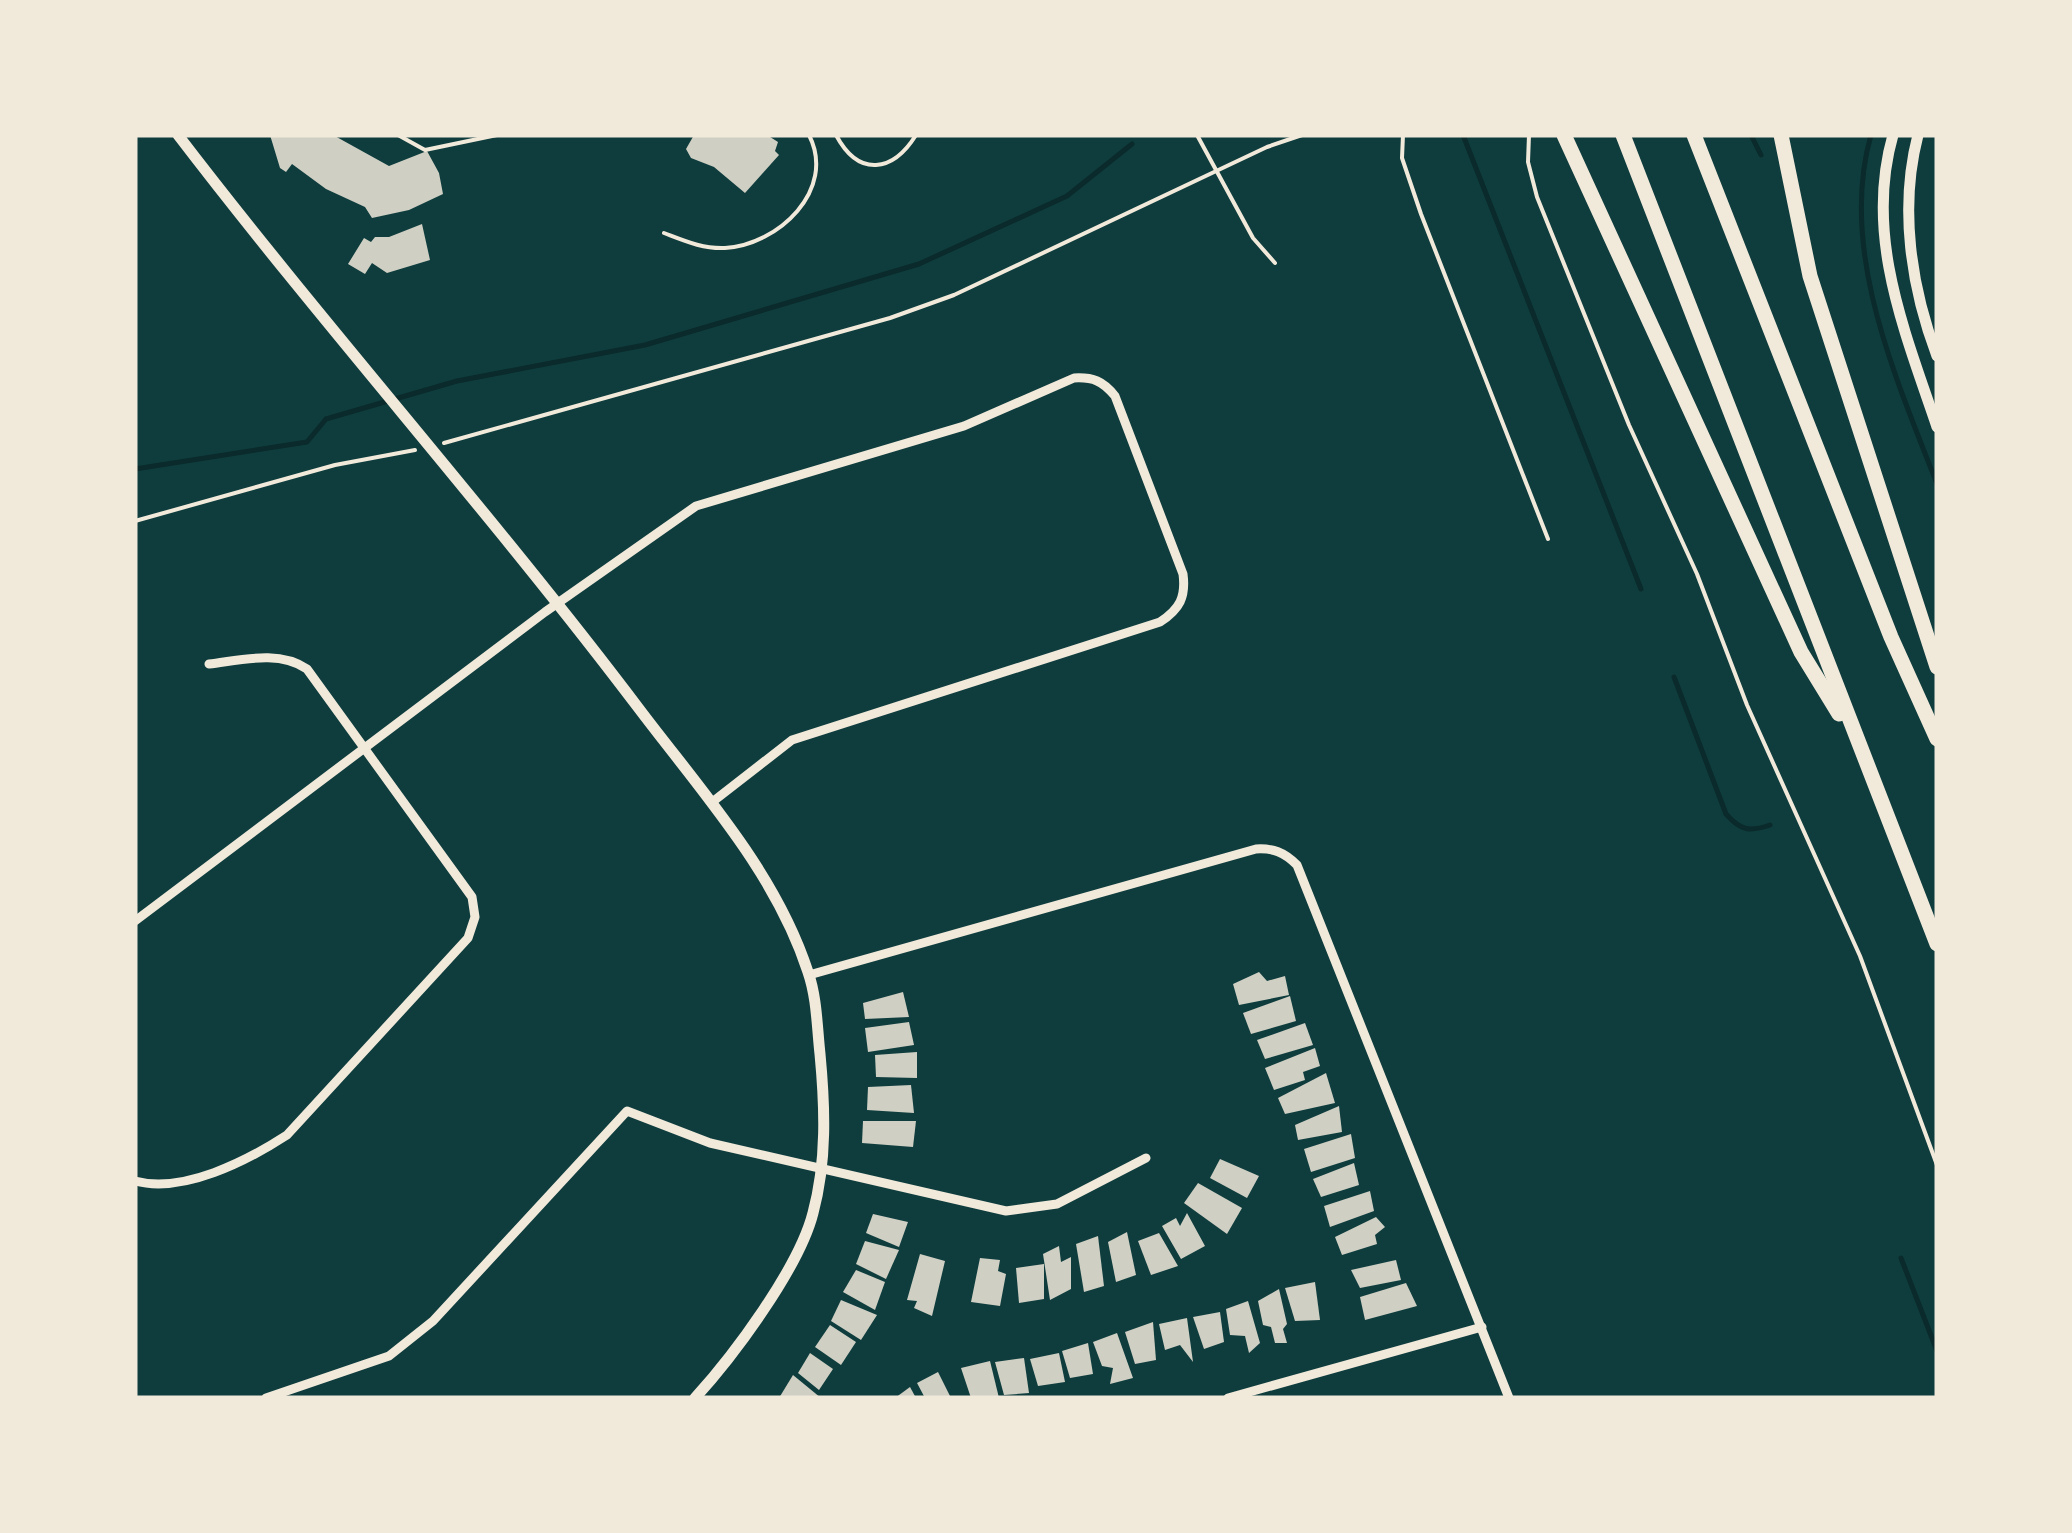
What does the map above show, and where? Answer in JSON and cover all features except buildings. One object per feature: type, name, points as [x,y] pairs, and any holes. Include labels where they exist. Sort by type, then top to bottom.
[{"type":"highway","points":[[1564,135],[1802,652],[1859,746]]},
{"type":"highway","points":[[1623,135],[1937,944]]},
{"type":"highway","points":[[1694,135],[1891,637],[1937,739]]},
{"type":"highway","points":[[1781,135],[1810,276],[1937,667]]},
{"type":"street","points":[[178,135],[372,382],[421,434],[559,603],[711,804],[785,910],[809,975],[824,1098],[822,1171],[812,1218],[760,1317],[695,1398]]},
{"type":"street","points":[[1892,135],[1884,179],[1885,252],[1892,294],[1937,428]]},
{"type":"street","points":[[1918,135],[1910,193],[1912,264],[1937,356]]},
{"type":"street","points":[[135,920],[674,519],[724,494],[964,426],[1074,378],[1090,378],[1105,384],[1115,396],[1182,574],[1185,590],[1174,614],[1160,622],[792,740],[711,804]]},
{"type":"street","points":[[135,1181],[174,1184],[254,1156],[286,1135],[468,938],[475,917],[472,897],[307,668],[292,659],[209,664]]},
{"type":"street","points":[[809,975],[1256,849],[1279,851],[1297,865],[1509,1398]]},
{"type":"street","points":[[266,1398],[390,1356],[433,1321],[626,1112],[710,1143],[1006,1211],[1057,1204],[1146,1158]]},
{"type":"street","points":[[1228,1398],[1482,1327]]},
{"type":"lane","points":[[398,135],[426,150],[498,135]]},
{"type":"path","points":[[664,233],[699,246],[728,248],[768,236],[809,196],[817,167],[809,135]]},
{"type":"path","points":[[836,135],[863,162],[885,166],[902,158],[914,136]]},
{"type":"path","points":[[1196,135],[1253,238],[1274,263]]},
{"type":"path","points":[[135,521],[335,465],[432,447],[890,318],[954,295],[1266,147],[1302,135]]},
{"type":"path","points":[[1403,135],[1402,158],[1421,214],[1548,539]]},
{"type":"path","points":[[1529,135],[1528,162],[1537,197],[1629,425],[1697,574],[1754,720],[1860,956],[1937,1165]]},
{"type":"waterway","points":[[1463,135],[1641,589]]},
{"type":"waterway","points":[[1751,135],[1761,155]]},
{"type":"waterway","points":[[1871,135],[1863,179],[1867,268],[1889,357],[1937,484]]},
{"type":"waterway","points":[[135,469],[307,442],[326,419],[457,381],[645,345],[919,264],[1067,196],[1132,144]]},
{"type":"waterway","points":[[1674,677],[1726,814],[1746,828],[1770,825]]},
{"type":"waterway","points":[[1901,1258],[1937,1351]]}]
